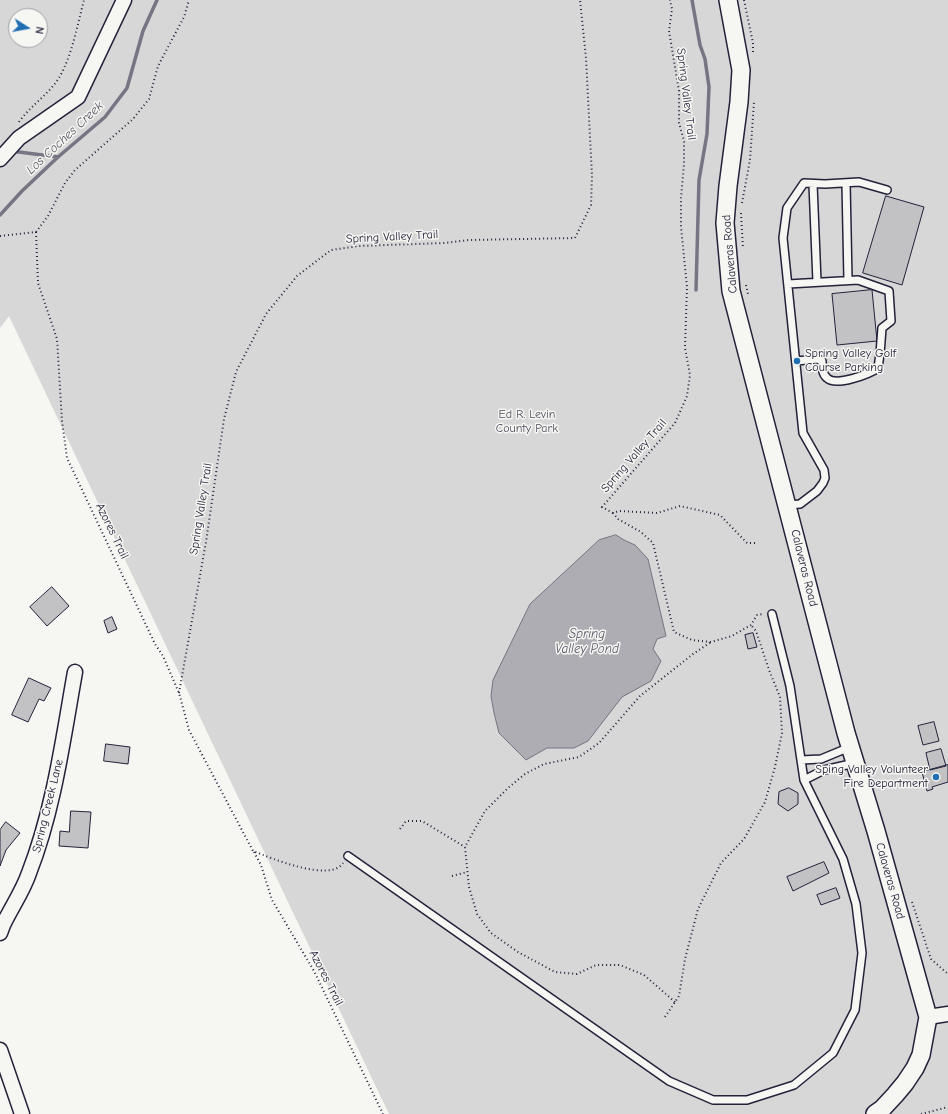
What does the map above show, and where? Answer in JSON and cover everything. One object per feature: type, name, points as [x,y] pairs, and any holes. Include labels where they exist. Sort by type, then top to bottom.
[{"type":"street","points":[[0,159],[19,138],[78,97],[124,0]]},
{"type":"street","name":"Calaveras Road","points":[[728,0],[741,70],[739,102],[725,223],[732,291],[850,747],[876,831],[928,1017],[920,1055],[914,1068],[895,1096],[875,1114]]},
{"type":"street","name":"Spring Creek Lane","points":[[0,933],[29,875],[44,833],[75,672]]},
{"type":"street","points":[[928,1017],[948,1014]]},
{"type":"street","points":[[0,1050],[22,1114]]},
{"type":"lane","points":[[788,505],[800,504],[817,491],[825,478],[824,470],[803,433],[783,238],[787,208],[804,183],[859,182],[887,190]]},
{"type":"lane","points":[[846,183],[848,280]]},
{"type":"lane","points":[[813,184],[817,282]]},
{"type":"lane","points":[[788,284],[858,280],[889,291],[891,321],[882,328],[878,368],[870,373],[844,381],[833,381],[828,379],[823,372],[822,361],[818,359],[796,361]]},
{"type":"lane","points":[[348,856],[669,1081],[713,1100],[747,1100],[794,1085],[833,1053],[855,1010],[862,953],[856,904],[843,859],[804,780],[790,686],[772,614]]},
{"type":"lane","points":[[801,760],[821,759],[850,747]]},
{"type":"lane","points":[[804,780],[824,770],[855,763]]},
{"type":"path","points":[[15,127],[27,111],[53,86],[62,74],[84,0]]},
{"type":"path","points":[[0,236],[36,232],[48,216],[65,183],[75,170],[133,119],[149,99],[158,66],[184,17],[189,0]]},
{"type":"path","name":"Spring Valley Trail","points":[[179,693],[206,542],[224,419],[236,372],[266,314],[297,276],[331,250],[359,246],[445,244],[469,240],[575,238],[592,205],[592,176],[586,66],[580,0]]},
{"type":"path","name":"Spring Valley Trail","points":[[613,513],[602,507],[675,423],[687,396],[690,375],[685,348],[687,287],[680,227],[684,141],[679,123],[679,91],[669,31],[672,9],[670,0]]},
{"type":"path","name":"Azores Trail","points":[[36,232],[38,283],[56,339],[62,421],[67,458],[155,644],[163,656],[179,693],[189,730],[261,865],[272,900],[314,970],[383,1114]]},
{"type":"path","points":[[711,642],[692,640],[674,632],[653,543],[641,532],[618,520],[613,513],[619,511],[657,513],[680,506],[720,515],[747,543],[755,543]]},
{"type":"path","points":[[675,1002],[644,975],[620,965],[596,965],[577,974],[555,972],[518,952],[491,934],[477,914],[469,887],[465,847],[485,811],[508,788],[525,774],[544,764],[579,757],[599,744],[640,696],[693,654],[711,642],[732,636],[751,625],[757,615],[764,613]]},
{"type":"path","points":[[665,1017],[679,996],[685,959],[698,909],[721,863],[744,839],[765,802],[775,767],[782,733],[780,697],[756,631],[751,625]]},
{"type":"path","points":[[400,829],[406,821],[422,821],[465,847]]},
{"type":"path","points":[[253,851],[287,864],[322,870],[334,870],[341,866],[348,856]]},
{"type":"path","points":[[452,876],[468,872]]},
{"type":"path","points":[[921,1114],[948,1107]]},
{"type":"green space","name":"Ed R. Levin County Park","points":[[0,0],[948,0],[948,1114],[389,1114],[9,316],[0,328]]},
{"type":"water","name":"Spring Valley Pond","points":[[616,535],[635,545],[648,559],[666,636],[657,639],[653,649],[661,661],[651,681],[622,697],[588,741],[574,748],[547,748],[526,760],[499,733],[491,696],[493,680],[530,604],[599,540]]},
{"type":"building","points":[[886,196],[924,207],[902,285],[863,273]]},
{"type":"building","points":[[872,290],[877,341],[837,345],[832,294]]},
{"type":"building","points":[[52,587],[69,606],[47,626],[30,607]]},
{"type":"building","points":[[112,617],[117,629],[108,633],[104,621]]},
{"type":"building","points":[[753,633],[757,647],[748,649],[745,635]]},
{"type":"building","points":[[29,678],[51,688],[44,701],[39,699],[28,722],[12,715]]},
{"type":"building","points":[[934,722],[939,741],[923,745],[918,726]]},
{"type":"building","points":[[106,744],[130,747],[128,764],[104,761]]},
{"type":"building","points":[[941,749],[946,766],[930,770],[926,753]]},
{"type":"building","name":"Sping Valley Volunteer Fire Department","points":[[948,765],[948,782],[932,787],[933,789],[927,791],[922,772]]},
{"type":"building","points":[[789,788],[798,793],[798,804],[788,811],[778,804],[779,792]]},
{"type":"building","points":[[71,811],[91,812],[88,848],[59,846],[60,831],[69,832]]},
{"type":"building","points":[[6,822],[20,833],[6,850],[0,866],[0,830]]},
{"type":"building","points":[[824,862],[829,873],[793,891],[787,877]]},
{"type":"building","points":[[836,888],[840,898],[821,905],[817,895]]},
{"type":"waterway","name":"Los Coches Creek","points":[[0,215],[22,191],[58,157],[105,117],[127,88],[143,31],[157,0]]},
{"type":"waterway","points":[[692,0],[700,45],[705,59],[709,87],[707,134],[699,180],[696,290]]},
{"type":"waterway","points":[[11,151],[58,157]]},
{"type":"place","name":"Spring Valley Golf Course Parking","points":[[797,361]]},
{"type":"place","name":"Sping Valley Volunteer Fire Department","points":[[936,777]]}]
